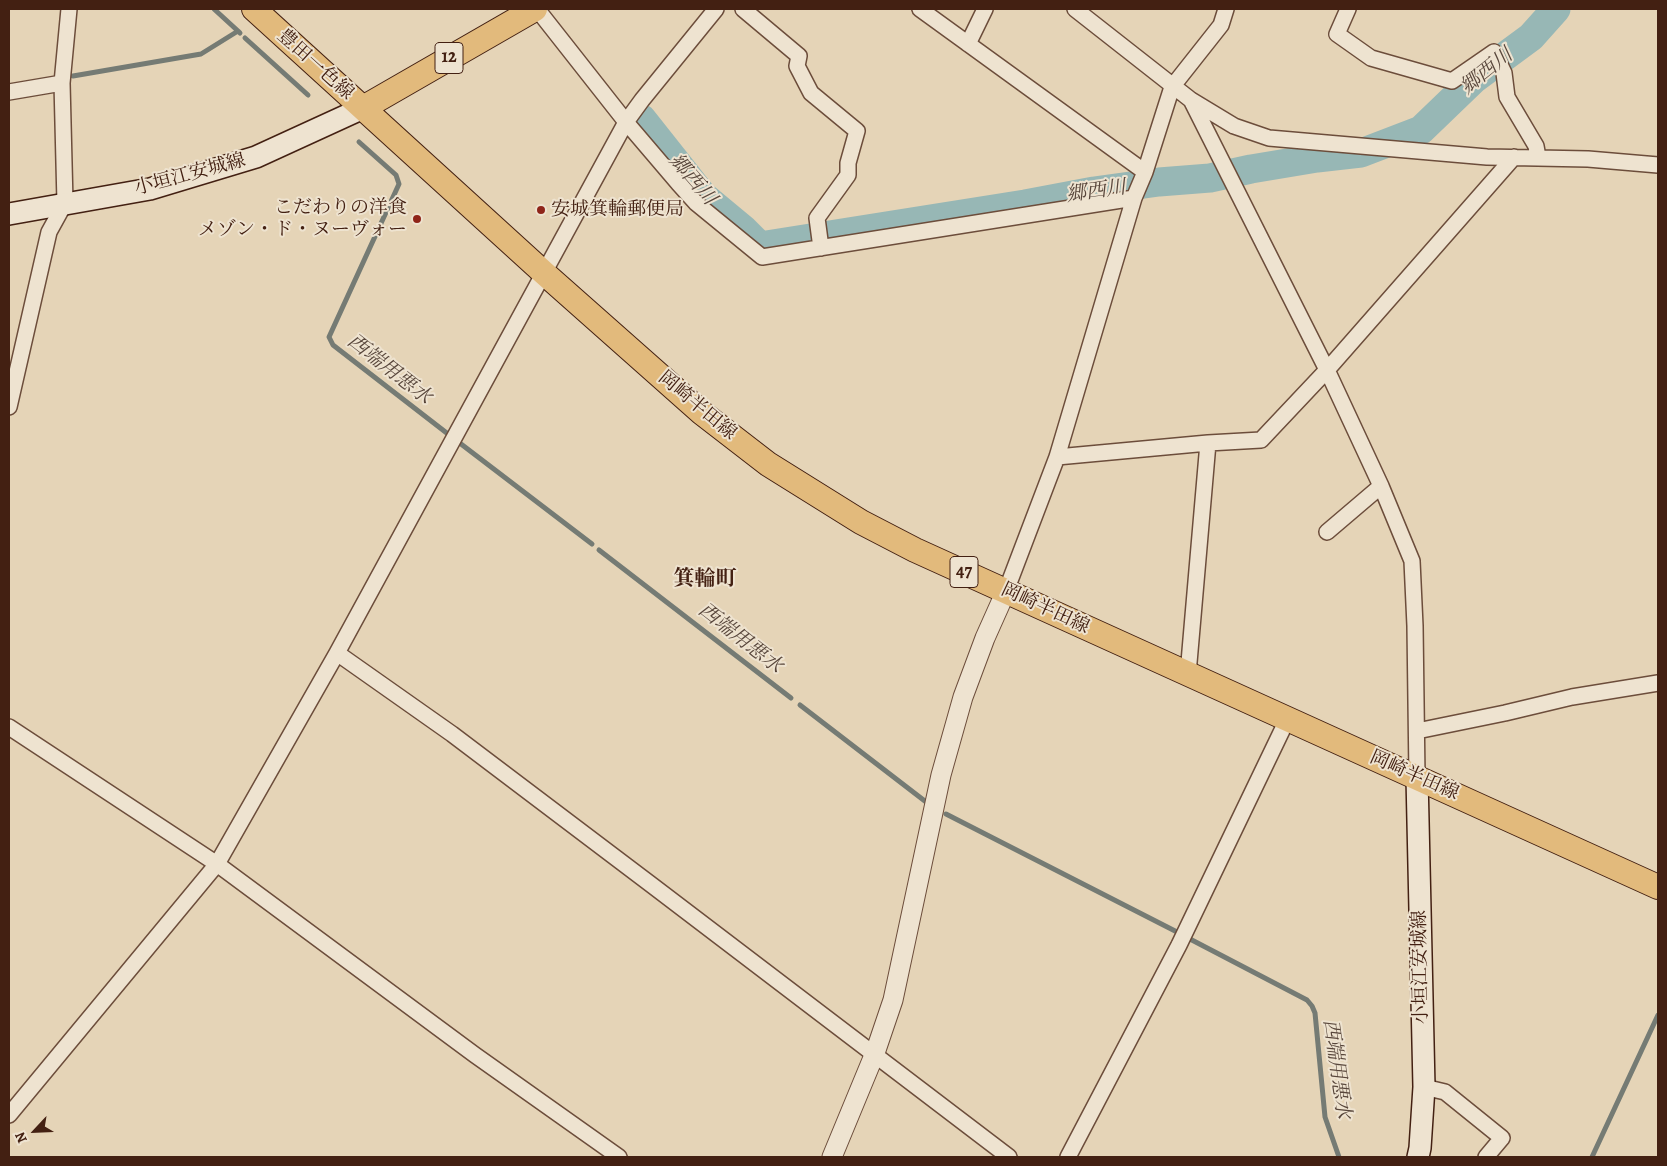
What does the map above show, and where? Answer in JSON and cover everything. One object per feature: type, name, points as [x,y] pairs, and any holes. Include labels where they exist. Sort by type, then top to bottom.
[{"type":"main road","name":"豊田一色線","points":[[254,9],[363,108],[536,9]]},
{"type":"main road","name":"小垣江安城線","points":[[9,214],[150,189],[256,157],[363,108]]},
{"type":"main road","name":"岡崎半田線","points":[[363,108],[702,414],[768,464],[861,522],[915,550],[1658,887]]},
{"type":"main road","name":"小垣江安城線","points":[[1417,777],[1424,1086],[1418,1157]]},
{"type":"street","points":[[9,407],[49,232],[65,203],[62,83],[69,9]]},
{"type":"street","points":[[536,9],[626,122],[696,203],[762,257],[1134,198]]},
{"type":"street","points":[[9,1115],[217,864],[337,653],[626,122],[716,9]]},
{"type":"street","points":[[743,9],[799,56],[796,66],[811,93],[856,131],[848,163],[848,176],[817,218],[821,248]]},
{"type":"street","points":[[920,9],[1145,172]]},
{"type":"street","points":[[968,44],[985,9]]},
{"type":"street","points":[[1074,9],[1191,100],[1234,126],[1269,138],[1487,157],[1514,156],[1588,159],[1658,165]]},
{"type":"street","points":[[832,1157],[875,1053],[892,1000],[941,775],[964,697],[985,638],[1006,591],[1057,457],[1134,198],[1145,172],[1172,87],[1221,25],[1226,9]]},
{"type":"street","points":[[1348,9],[1337,34],[1371,58],[1452,81],[1496,45],[1504,73],[1507,97],[1536,146],[1538,157]]},
{"type":"street","points":[[9,92],[62,83]]},
{"type":"street","points":[[1191,100],[1327,370],[1381,486],[1412,561],[1418,731],[1417,777]]},
{"type":"street","points":[[1057,457],[1261,440],[1327,370],[1514,156]]},
{"type":"street","points":[[1188,674],[1208,443]]},
{"type":"street","points":[[1326,532],[1381,486]]},
{"type":"street","points":[[337,653],[452,734],[1010,1157]]},
{"type":"street","points":[[1418,731],[1572,697],[1658,683]]},
{"type":"street","points":[[1068,1157],[1179,945],[1288,720]]},
{"type":"street","points":[[9,727],[217,864],[475,1055],[619,1157]]},
{"type":"street","points":[[1424,1086],[1445,1092],[1502,1138],[1486,1157]]},
{"type":"waterway","points":[[214,9],[238,31]]},
{"type":"waterway","name":"郷西川","points":[[642,119],[703,196],[760,246],[1025,204],[1094,191],[1159,182],[1210,178],[1317,158],[1361,153],[1421,130],[1474,79],[1531,37],[1556,9]]},
{"type":"waterway","name":"西端用悪水","points":[[73,76],[201,54],[238,31],[240,33]]},
{"type":"waterway","name":"西端用悪水","points":[[245,38],[308,95]]},
{"type":"waterway","name":"西端用悪水","points":[[359,142],[396,175],[399,184],[329,337],[333,345],[448,434]]},
{"type":"waterway","name":"西端用悪水","points":[[461,444],[592,544]]},
{"type":"waterway","name":"西端用悪水","points":[[599,550],[791,698]]},
{"type":"waterway","name":"西端用悪水","points":[[800,705],[930,805]]},
{"type":"waterway","name":"西端用悪水","points":[[946,814],[1179,933]]},
{"type":"waterway","name":"西端用悪水","points":[[1188,938],[1307,1000],[1312,1006],[1315,1013],[1325,1117],[1339,1157]]},
{"type":"waterway","points":[[1592,1157],[1658,1015]]},
{"type":"place","name":"安城箕輪郵便局","points":[[541,210]]},
{"type":"place","name":"こだわりの洋食 メゾン・ド・ヌーヴォー","points":[[417,219]]},
{"type":"district","name":"箕輪町","points":[[705,580]]}]
